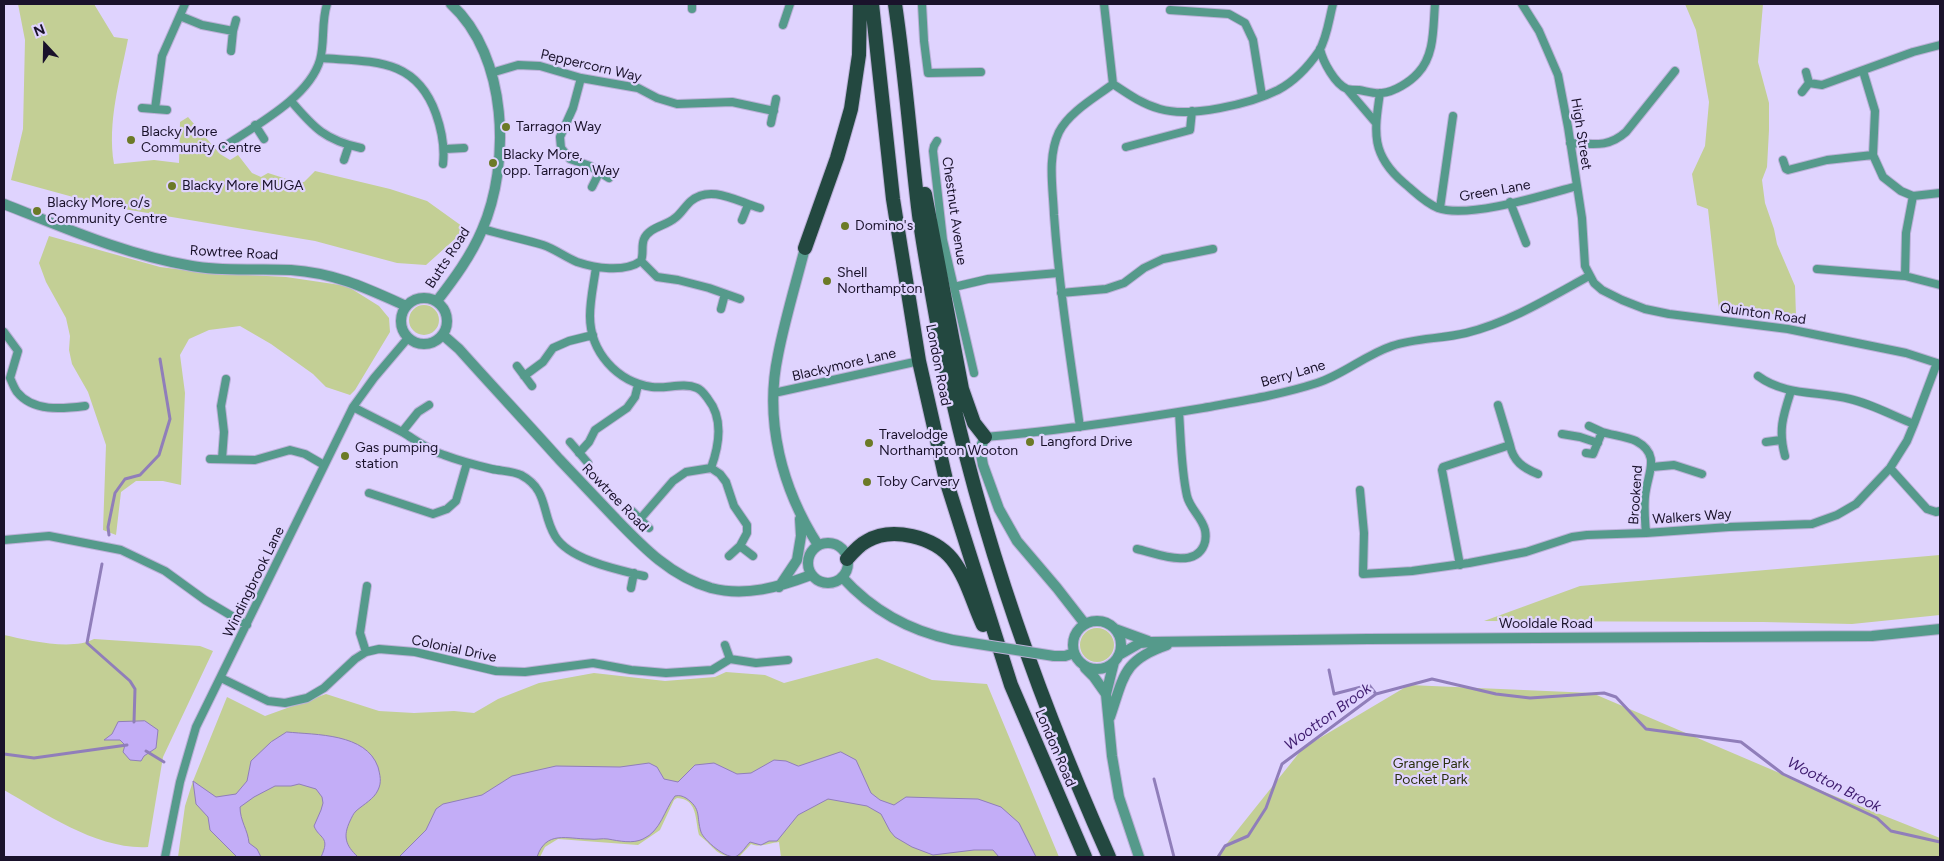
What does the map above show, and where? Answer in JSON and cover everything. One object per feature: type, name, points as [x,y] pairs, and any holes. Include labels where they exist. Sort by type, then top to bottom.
[{"type":"highway","points":[[805,248],[837,158],[851,109],[859,55],[860,4]]},
{"type":"highway","name":"London Road","points":[[872,4],[893,199],[919,361],[946,480],[1011,685],[1085,857]]},
{"type":"highway","name":"London Road","points":[[895,4],[919,209],[940,336],[968,464],[986,533],[1043,700],[1077,786],[1109,857]]},
{"type":"highway","points":[[910,127],[924,184],[962,388],[974,423],[985,437]]},
{"type":"highway","points":[[847,559],[857,547],[880,535],[912,536],[940,548],[951,558],[961,572],[1011,685]]},
{"type":"street","points":[[155,109],[162,56],[185,4]]},
{"type":"street","points":[[222,148],[291,101],[314,76],[321,58],[323,17],[327,4]]},
{"type":"street","name":"Butts Road","points":[[436,301],[461,268],[483,229],[492,203],[500,163],[500,127],[497,98],[491,73],[481,47],[467,22],[451,4]]},
{"type":"street","points":[[784,25],[790,4]]},
{"type":"street","points":[[922,4],[928,74],[981,72]]},
{"type":"street","points":[[1104,4],[1113,84],[1135,99],[1160,109],[1178,112],[1230,106],[1278,90],[1299,75],[1320,49],[1333,4]]},
{"type":"street","points":[[1347,89],[1380,93],[1402,86],[1419,73],[1428,55],[1434,36],[1435,4]]},
{"type":"street","name":"High Street","points":[[1522,4],[1539,31],[1554,63],[1563,97],[1582,218],[1585,266],[1589,276]]},
{"type":"street","points":[[1170,10],[1229,14],[1245,23],[1252,40],[1262,96]]},
{"type":"street","points":[[180,16],[202,25],[233,31]]},
{"type":"street","points":[[231,51],[236,20]]},
{"type":"street","points":[[1810,83],[1822,85],[1863,72],[1914,52],[1940,45]]},
{"type":"street","points":[[1320,49],[1328,69],[1376,123]]},
{"type":"street","points":[[321,58],[377,63],[400,70],[418,81],[433,105],[440,126],[445,149],[443,164]]},
{"type":"street","name":"Peppercorn Way","points":[[491,73],[518,65],[540,66],[581,78],[638,88],[657,98],[676,104],[732,102],[774,110]]},
{"type":"street","points":[[1570,143],[1602,145],[1618,139],[1626,132],[1675,70]]},
{"type":"street","points":[[1806,72],[1810,83]]},
{"type":"street","points":[[1863,72],[1875,111],[1872,154],[1883,177],[1901,191],[1913,196],[1940,193]]},
{"type":"street","points":[[581,78],[573,108],[560,138],[561,148],[570,159],[590,166],[609,178]]},
{"type":"street","points":[[1802,92],[1810,83]]},
{"type":"street","points":[[1080,427],[1058,273],[1052,180],[1054,146],[1062,127],[1075,114],[1113,84]]},
{"type":"street","name":"Green Lane","points":[[1380,93],[1376,123],[1381,156],[1387,166],[1422,199],[1440,208],[1452,211],[1466,210],[1577,186]]},
{"type":"street","points":[[771,123],[776,99]]},
{"type":"street","points":[[291,101],[310,123],[323,134],[361,148]]},
{"type":"street","points":[[142,108],[167,110]]},
{"type":"street","points":[[1126,147],[1190,130],[1192,111]]},
{"type":"street","points":[[1440,208],[1453,116]]},
{"type":"street","points":[[255,125],[264,139]]},
{"type":"street","name":"Chestnut Avenue","points":[[937,141],[933,151],[941,227],[974,374]]},
{"type":"street","points":[[344,160],[349,145]]},
{"type":"street","points":[[445,149],[464,148]]},
{"type":"street","points":[[1783,160],[1788,170],[1816,162],[1872,154]]},
{"type":"street","points":[[592,187],[599,173]]},
{"type":"street","points":[[483,229],[545,246],[577,261],[614,268],[631,266],[641,261],[644,254],[642,244],[645,237],[652,230],[665,226],[676,218],[689,202],[700,195],[711,194],[728,197],[760,208]]},
{"type":"street","points":[[1905,276],[1906,233],[1913,196]]},
{"type":"street","points":[[1510,202],[1526,243]]},
{"type":"street","name":"Rowtree Road","points":[[4,204],[153,259],[194,267],[291,270],[323,274],[356,283],[406,306]]},
{"type":"street","points":[[742,220],[748,205]]},
{"type":"street","points":[[805,248],[777,356],[774,424],[778,451],[786,481],[799,513],[818,545]]},
{"type":"street","points":[[1061,293],[1106,289],[1124,283],[1144,268],[1163,259],[1213,248]]},
{"type":"street","points":[[641,261],[657,277],[709,288],[740,299]]},
{"type":"street","points":[[596,266],[590,302],[590,325],[604,358],[615,371],[638,385],[655,388],[688,386],[699,389],[705,395],[712,403],[717,417],[719,435],[717,451],[711,468]]},
{"type":"street","points":[[1817,268],[1905,276],[1940,285]]},
{"type":"street","name":"Chestnut Avenue","points":[[954,286],[988,279],[1058,273]]},
{"type":"street","name":"Berry Lane","points":[[985,437],[1080,427],[1179,412],[1249,399],[1318,383],[1391,346],[1408,341],[1446,338],[1508,319],[1589,276]]},
{"type":"street","name":"Quinton Road","points":[[1589,276],[1602,290],[1645,309],[1670,314],[1797,330],[1906,353],[1939,363]]},
{"type":"street","points":[[721,309],[725,294]]},
{"type":"street","points":[[424,298],[436,301],[446,311],[448,318],[447,328],[443,335],[436,341],[424,344],[408,338],[401,324],[406,306],[417,299],[424,298]]},
{"type":"street","points":[[4,332],[18,351],[10,378],[16,392],[33,405],[63,409],[85,406]]},
{"type":"street","name":"Rowtree Road","points":[[443,335],[646,550],[665,566],[710,588],[726,591],[745,592],[779,586],[811,574]]},
{"type":"street","points":[[524,376],[543,362],[553,348],[569,341],[593,335]]},
{"type":"street","name":"Windingbrook Lane","points":[[165,857],[180,782],[196,727],[353,407],[374,378],[408,338]]},
{"type":"street","name":"Blackymore Lane","points":[[774,393],[919,361]]},
{"type":"street","name":"Walkers Way","points":[[1360,490],[1364,533],[1363,574],[1412,571],[1460,565],[1526,552],[1572,537],[1588,535],[1816,523],[1837,516],[1856,504],[1890,468],[1907,441],[1939,363]]},
{"type":"street","points":[[517,366],[532,386]]},
{"type":"street","points":[[1758,376],[1768,383],[1791,391],[1848,398],[1914,424]]},
{"type":"street","points":[[222,459],[224,432],[222,406],[226,379]]},
{"type":"street","points":[[579,453],[589,442],[595,430],[627,408],[635,397],[638,385]]},
{"type":"street","points":[[1785,456],[1781,440],[1782,417],[1791,391]]},
{"type":"street","points":[[1498,405],[1512,455],[1518,462],[1538,474]]},
{"type":"street","points":[[402,432],[418,412],[429,406]]},
{"type":"street","points":[[353,407],[441,454],[467,463],[520,474],[534,484],[540,492],[547,511],[548,523],[561,543],[582,556],[608,567],[644,576]]},
{"type":"street","points":[[1137,549],[1182,558],[1194,556],[1202,550],[1205,541],[1206,531],[1188,499],[1179,412]]},
{"type":"street","name":"Brookend","points":[[1589,426],[1639,443],[1649,456],[1652,467],[1646,489],[1646,533]]},
{"type":"street","points":[[1586,453],[1593,454],[1602,432]]},
{"type":"street","points":[[1562,434],[1580,436],[1598,443]]},
{"type":"street","points":[[985,437],[980,449],[982,465],[999,509],[1017,541],[1057,588],[1084,624]]},
{"type":"street","points":[[1766,442],[1781,440]]},
{"type":"street","points":[[570,442],[588,463]]},
{"type":"street","points":[[1460,565],[1443,467],[1510,445]]},
{"type":"street","points":[[210,459],[255,460],[290,450],[305,454],[324,465]]},
{"type":"street","points":[[369,493],[432,514],[447,509],[456,501],[467,463]]},
{"type":"street","points":[[1652,467],[1674,465],[1702,474]]},
{"type":"street","points":[[641,518],[673,482],[686,472],[711,468],[720,474],[726,482],[734,506],[747,525],[747,533],[740,546],[729,556]]},
{"type":"street","points":[[1890,468],[1927,509],[1936,512],[1940,511]]},
{"type":"street","points":[[632,511],[649,528]]},
{"type":"street","points":[[779,586],[797,560],[801,536],[799,513]]},
{"type":"street","points":[[4,540],[49,536],[121,550],[165,571],[205,600],[247,625]]},
{"type":"street","points":[[825,542],[839,546],[844,550],[847,559],[847,570],[836,581],[825,583],[818,581],[811,574],[808,568],[808,559],[810,552],[818,545],[825,542]]},
{"type":"street","points":[[740,546],[753,556]]},
{"type":"street","points":[[631,588],[634,573]]},
{"type":"street","points":[[842,577],[862,597],[883,613],[918,631],[953,640],[1054,656],[1065,656],[1074,653]]},
{"type":"street","points":[[221,678],[268,701],[285,703],[307,698],[324,688],[355,659],[366,652],[360,633],[367,586]]},
{"type":"street","points":[[1106,694],[1094,677],[1082,665],[1074,653],[1072,645],[1074,636],[1084,624],[1092,621],[1103,621],[1115,628],[1121,640],[1106,694],[1112,756],[1119,797],[1139,857]]},
{"type":"street","name":"Wooldale Road","points":[[1115,628],[1151,642]]},
{"type":"street","name":"Wooldale Road","points":[[1117,658],[1140,643],[1151,642],[1378,638],[1872,636],[1940,629]]},
{"type":"street","points":[[1109,719],[1125,674],[1137,659],[1152,650],[1175,642]]},
{"type":"street","points":[[725,645],[730,660],[756,663],[788,660]]},
{"type":"street","name":"Colonial Drive","points":[[366,652],[379,649],[395,649],[415,652],[496,672],[525,672],[593,663],[631,670],[666,673],[712,670],[730,660]]},
{"type":"street","points":[[1082,665],[1090,669],[1100,669],[1117,658]]},
{"type":"green space","points":[[18,4],[94,4],[114,37],[128,39],[113,117],[112,148],[114,164],[154,160],[179,163],[180,122],[188,117],[220,154],[230,160],[238,155],[252,173],[261,177],[268,173],[296,182],[304,182],[315,171],[390,189],[427,201],[466,229],[426,265],[397,263],[315,241],[106,206],[11,180],[23,129],[25,40]]},
{"type":"green space","points":[[1685,4],[1763,4],[1758,62],[1769,103],[1769,130],[1767,167],[1762,180],[1765,203],[1777,244],[1795,286],[1796,316],[1719,310],[1708,209],[1697,205],[1692,174],[1705,146],[1709,102],[1696,30]]},
{"type":"green space","points":[[49,236],[160,267],[208,273],[286,277],[347,286],[379,306],[389,318],[390,332],[355,390],[350,395],[326,387],[313,374],[271,344],[240,326],[209,330],[189,339],[180,355],[185,393],[181,485],[163,481],[136,481],[121,492],[116,535],[103,530],[106,445],[88,392],[72,364],[69,350],[70,336],[66,318],[46,282],[39,263]]},
{"type":"green space","points":[[424,305],[434,310],[439,320],[434,330],[424,335],[414,330],[409,320],[414,310]]},
{"type":"green space","points":[[1940,555],[1940,615],[1852,624],[1484,621],[1580,586]]},
{"type":"green space","points":[[1097,628],[1109,633],[1114,645],[1109,657],[1097,662],[1085,657],[1080,645],[1085,633]]},
{"type":"green space","points":[[4,635],[62,644],[74,644],[94,639],[200,646],[213,651],[163,757],[148,847],[110,843],[92,837],[73,829],[4,790]]},
{"type":"green space","points":[[877,658],[932,680],[987,684],[1059,857],[781,857],[779,842],[762,845],[751,844],[739,857],[731,857],[716,851],[699,835],[692,806],[684,799],[677,798],[674,800],[660,830],[638,845],[558,839],[545,847],[540,857],[178,857],[185,806],[193,781],[227,697],[265,716],[326,694],[379,711],[414,713],[454,711],[474,713],[498,699],[539,683],[594,673],[665,681],[715,677],[726,672],[765,675],[784,683]]},
{"type":"green space","name":"Grange Park Pocket Park","points":[[1409,685],[1592,693],[1817,789],[1940,838],[1940,857],[1216,857],[1303,748]]},
{"type":"shaded area","points":[[145,721],[158,730],[156,748],[144,756],[141,761],[130,760],[123,752],[125,745],[120,740],[104,740],[112,734],[118,722]]},
{"type":"shaded area","points":[[287,732],[339,738],[363,748],[372,756],[379,770],[379,787],[374,796],[354,813],[346,831],[346,840],[358,857],[321,857],[325,845],[314,826],[323,803],[322,797],[316,789],[299,784],[275,786],[240,807],[249,843],[257,849],[261,857],[237,857],[210,830],[208,817],[196,804],[193,781],[216,797],[236,794],[247,781],[251,761],[271,742]]},
{"type":"shaded area","points":[[841,752],[856,760],[871,793],[880,800],[894,805],[906,797],[978,799],[1001,807],[1019,823],[1036,857],[999,857],[993,850],[974,850],[933,855],[912,847],[895,837],[881,814],[867,806],[828,799],[798,815],[777,841],[769,841],[761,845],[750,842],[739,855],[733,857],[716,849],[706,839],[701,832],[698,813],[691,802],[682,796],[675,796],[654,831],[639,841],[558,838],[546,843],[541,848],[537,857],[399,857],[426,830],[436,809],[443,804],[482,795],[512,776],[556,766],[620,767],[649,763],[657,767],[664,779],[678,782],[695,765],[714,763],[737,774],[751,773],[774,760],[786,761],[798,766]]},
{"type":"waterway","points":[[109,535],[108,527],[115,493],[125,479],[140,475],[159,455],[170,419],[160,359]]},
{"type":"waterway","points":[[102,564],[87,643],[130,681],[135,689],[134,722]]},
{"type":"waterway","points":[[1329,670],[1334,694],[1369,685],[1376,694]]},
{"type":"waterway","name":"Wootton Brook","points":[[1218,857],[1225,846],[1248,836],[1266,808],[1282,764],[1376,694],[1432,679],[1496,694],[1530,698],[1604,693],[1616,697],[1646,729],[1741,742],[1783,774],[1877,818],[1891,831],[1940,842]]},
{"type":"waterway","name":"Wootton Brook","points":[[4,754],[34,758],[127,745]]},
{"type":"waterway","name":"Wootton Brook","points":[[146,751],[164,762]]},
{"type":"waterway","points":[[1154,779],[1174,857]]},
{"type":"place","name":"Tarragon Way","points":[[506,127]]},
{"type":"place","name":"Blacky More Community Centre","points":[[131,140]]},
{"type":"place","name":"Blacky More, opp. Tarragon Way","points":[[493,163]]},
{"type":"place","name":"Blacky More MUGA","points":[[172,186]]},
{"type":"place","name":"Blacky More, o/s Community Centre","points":[[37,211]]},
{"type":"place","name":"Domino's","points":[[845,226]]},
{"type":"place","name":"Shell Northampton","points":[[827,281]]},
{"type":"place","name":"Langford Drive","points":[[1030,442]]},
{"type":"place","name":"Travelodge Northampton Wooton","points":[[869,443]]},
{"type":"place","name":"Gas pumping station","points":[[345,456]]},
{"type":"place","name":"Toby Carvery","points":[[867,482]]}]
